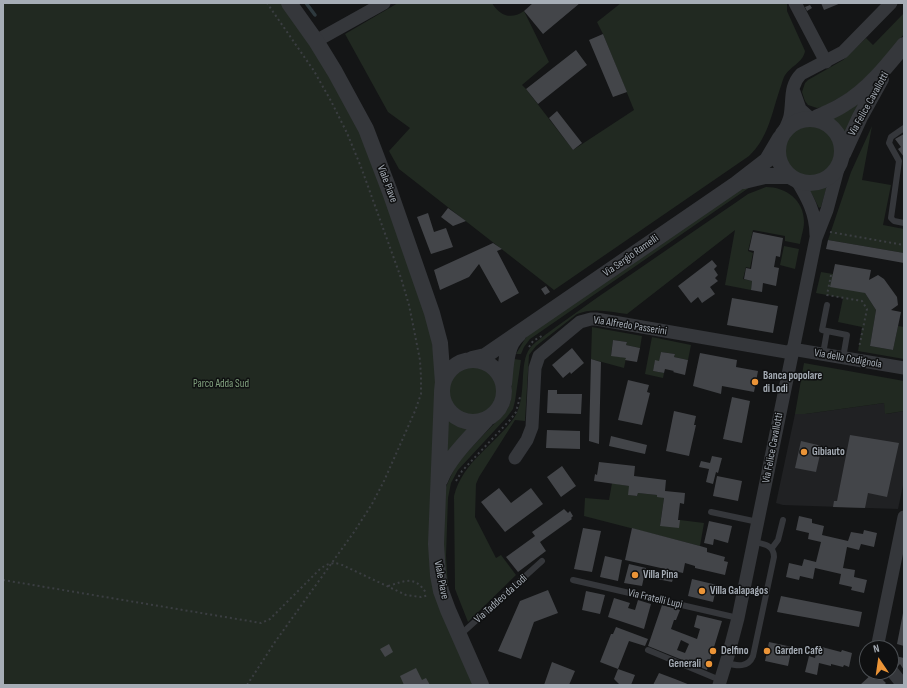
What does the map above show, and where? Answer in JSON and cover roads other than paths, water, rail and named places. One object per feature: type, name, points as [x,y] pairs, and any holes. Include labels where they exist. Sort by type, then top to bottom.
[{"type":"street","name":"Viale Piave","points":[[289,3],[316,41],[352,102],[366,130],[396,207],[424,289],[438,336],[442,363],[442,388],[435,593],[448,610],[481,685]]},
{"type":"street","points":[[316,41],[384,3]]},
{"type":"street","points":[[795,3],[826,62]]},
{"type":"street","points":[[816,238],[815,221],[811,206],[793,178],[783,168],[778,155],[782,135],[790,117],[792,89],[796,79],[801,74],[843,52],[891,3]]},
{"type":"street","name":"Via Felice Cavallotti","points":[[782,135],[794,122],[813,118],[844,104],[856,96],[872,82],[900,50]]},
{"type":"street","name":"Via Felice Cavallotti","points":[[793,178],[804,182],[817,182],[832,175],[841,160],[860,116],[900,50]]},
{"type":"street","points":[[792,89],[800,109],[813,118]]},
{"type":"street","name":"Via Felice Cavallotti","points":[[719,683],[738,618],[816,238],[827,210],[841,160],[841,140],[836,130],[823,121],[813,118]]},
{"type":"street","name":"Via Sergio Ramelli","points":[[469,360],[485,356],[736,184],[767,160],[782,135]]},
{"type":"street","name":"Via Sergio Ramelli","points":[[736,184],[756,177],[793,178]]},
{"type":"street","name":"Via Alfredo Passerini","points":[[515,458],[527,440],[532,427],[535,368],[539,356],[580,322],[585,320],[596,319],[792,351]]},
{"type":"street","name":"Via Sergio Ramelli","points":[[504,384],[510,346],[516,336],[526,328]]},
{"type":"street","name":"Viale Piave","points":[[438,336],[445,347],[460,358],[483,361],[492,366],[500,374],[504,384],[504,395],[501,405],[495,414],[486,420],[446,467],[440,481],[438,492]]},
{"type":"street","name":"Via della Codignola","points":[[792,351],[823,354],[904,368]]},
{"type":"street","name":"Viale Piave","points":[[469,360],[458,363],[451,368],[446,375],[442,388],[444,402],[449,411],[457,418],[476,422],[486,420]]},
{"type":"street","points":[[880,640],[904,517]]},
{"type":"lane","points":[[904,128],[891,137],[889,143],[899,161],[891,218],[894,222],[904,223]]},
{"type":"lane","points":[[828,305],[822,330],[847,334],[843,358]]},
{"type":"lane","points":[[823,354],[827,331]]},
{"type":"lane","points":[[712,512],[758,522]]},
{"type":"lane","points":[[772,548],[778,540],[783,520]]},
{"type":"lane","points":[[726,663],[742,666],[750,662],[753,656],[774,557],[772,548],[766,544],[754,542]]},
{"type":"lane","name":"Via Taddeo da Lodi","points":[[459,636],[542,561]]},
{"type":"lane","name":"Via Fratelli Lupi","points":[[573,580],[738,618]]},
{"type":"lane","points":[[648,650],[719,683]]},
{"type":"waterway","points":[[306,3],[315,15]]},
{"type":"place","name":"Banca popolare di Lodi","points":[[755,382]]},
{"type":"place","name":"Gibiauto","points":[[804,452]]},
{"type":"place","name":"Villa Pina","points":[[635,575]]},
{"type":"place","name":"Villa Galapagos","points":[[702,591]]},
{"type":"place","name":"Delfino","points":[[713,651]]},
{"type":"place","name":"Garden Cafè","points":[[767,651]]},
{"type":"place","name":"Generali","points":[[709,664]]},
{"type":"park label","name":"Parco Adda Sud","points":[[221,384]]}]
